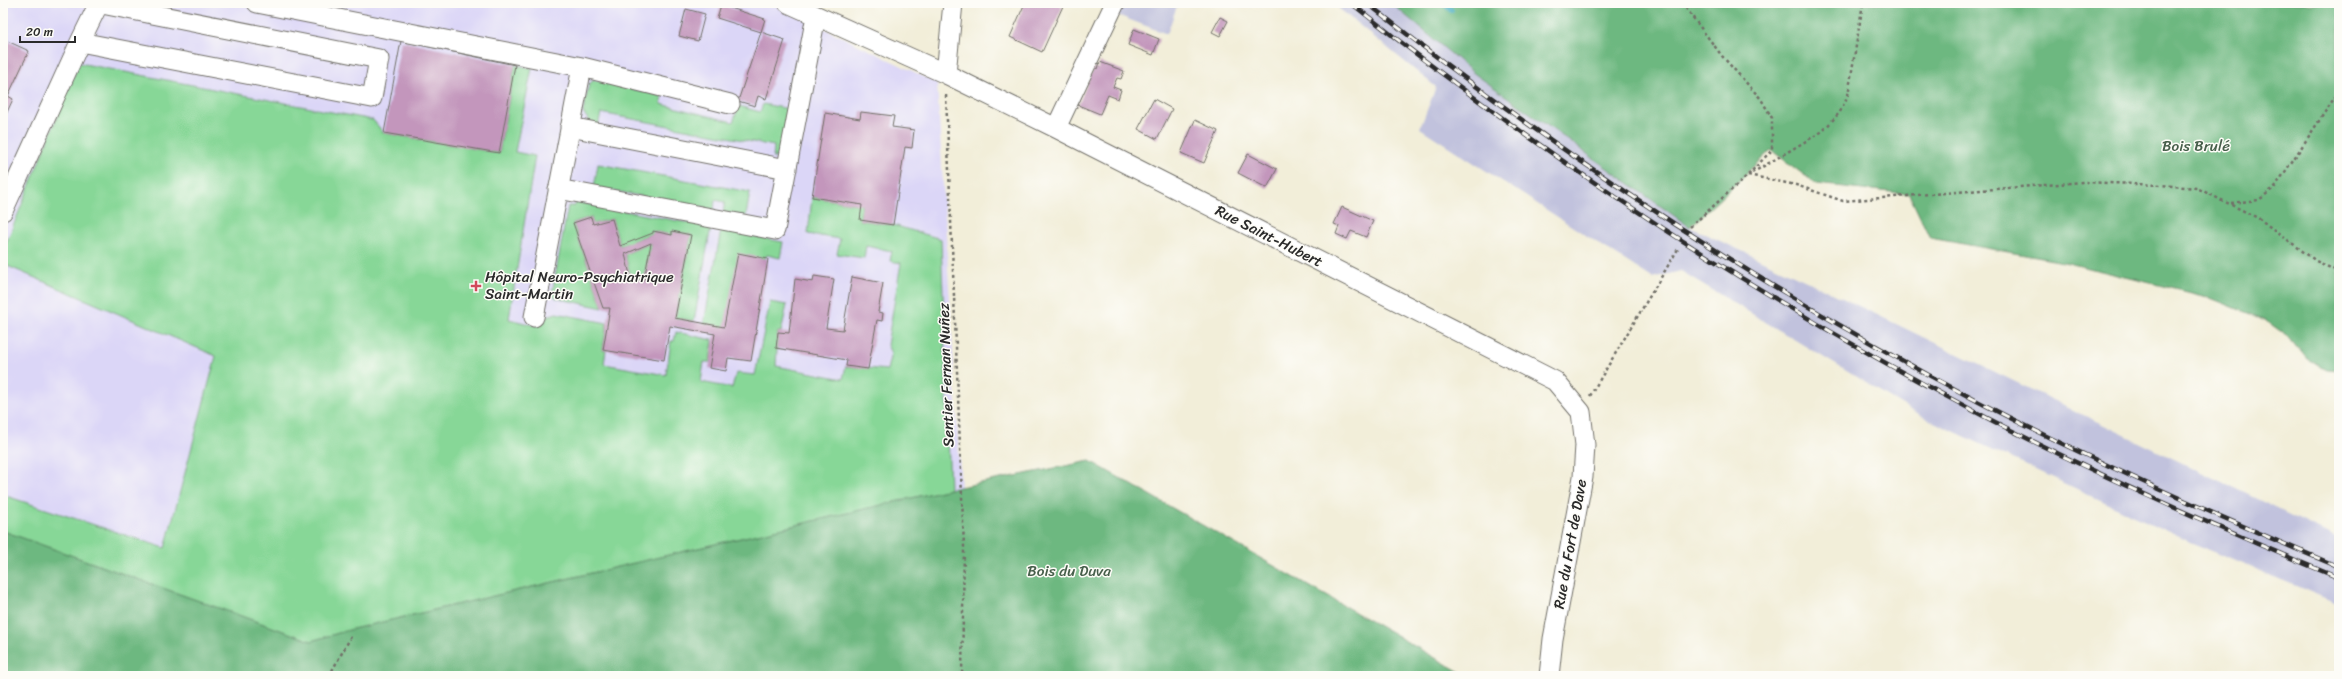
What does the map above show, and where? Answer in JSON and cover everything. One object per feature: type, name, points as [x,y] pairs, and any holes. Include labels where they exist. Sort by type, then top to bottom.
[{"type":"street","points":[[3,212],[80,42],[98,3],[379,59],[372,98],[80,42]]},
{"type":"street","points":[[257,3],[333,10],[582,66],[730,104]]},
{"type":"street","name":"Rue Saint-Hubert","points":[[788,3],[946,74],[1056,128],[1555,381],[1581,412]]},
{"type":"street","points":[[946,74],[953,3]]},
{"type":"street","points":[[1056,128],[1115,3]]},
{"type":"street","points":[[558,189],[775,230],[816,16]]},
{"type":"street","points":[[534,317],[582,66]]},
{"type":"street","points":[[570,127],[787,169]]},
{"type":"street","name":"Rue du Fort de Dave","points":[[1549,676],[1553,639],[1583,477],[1585,446],[1581,412]]},
{"type":"path","points":[[1682,3],[1722,56],[1761,99],[1772,118],[1772,150],[1748,175],[1690,227]]},
{"type":"path","points":[[1748,175],[1823,131],[1840,112],[1848,95],[1863,3]]},
{"type":"path","name":"Sentier Fernan Nuñez","points":[[946,74],[964,547],[962,676]]},
{"type":"path","points":[[2230,203],[2259,200],[2275,187],[2339,91]]},
{"type":"path","points":[[1748,175],[1796,185],[1843,201],[2083,182],[2197,188],[2258,218],[2316,261],[2339,272]]},
{"type":"path","points":[[1581,412],[1678,249]]},
{"type":"path","points":[[329,676],[352,635]]},
{"type":"shaded area","name":"Hôpital Neuro-Psychiatrique Saint-Martin","points":[[3,3],[772,3],[937,83],[961,489],[950,489],[353,629],[311,641],[3,531]]},
{"type":"shaded area","points":[[1107,3],[1178,3],[1167,34],[1104,10]]},
{"type":"shaded area","points":[[1332,3],[1391,3],[1475,74],[1690,227],[1832,293],[2339,539],[2339,604],[2190,542],[1919,415],[1681,271],[1652,278],[1420,128],[1436,87]]},
{"type":"green space","name":"Bois Brulé","points":[[1391,3],[2339,3],[2339,370],[2327,369],[2307,359],[2290,338],[2265,320],[2208,297],[2064,262],[1930,238],[1909,194],[1816,184],[1771,150],[1690,227],[1475,74]]},
{"type":"green space","points":[[79,63],[373,120],[384,133],[499,153],[515,65],[532,68],[515,152],[535,156],[509,319],[537,326],[548,316],[556,313],[607,323],[603,350],[606,350],[604,364],[666,375],[671,341],[674,341],[676,332],[713,340],[710,362],[704,362],[701,382],[732,388],[736,373],[755,375],[770,302],[787,305],[781,332],[778,332],[776,366],[843,379],[846,366],[887,370],[891,353],[887,345],[901,263],[890,261],[892,251],[866,246],[864,258],[837,254],[840,239],[808,234],[812,197],[862,205],[860,220],[893,225],[941,239],[950,489],[353,629],[311,641],[3,531],[3,495],[165,548],[216,356],[3,264],[3,251]]},
{"type":"green space","points":[[594,80],[662,96],[661,104],[733,122],[739,106],[760,112],[763,104],[789,109],[782,153],[773,159],[774,146],[601,113],[598,126],[589,121],[583,112],[589,84]]},
{"type":"green space","points":[[598,164],[750,192],[746,216],[723,212],[725,202],[715,200],[714,210],[594,187]]},
{"type":"green space","points":[[576,202],[711,227],[694,321],[675,318],[691,235],[673,231],[672,235],[653,231],[653,233],[620,246],[612,219],[593,224],[591,217],[573,223],[603,308],[556,298],[552,294],[568,206],[575,206]]},
{"type":"green space","points":[[721,230],[783,242],[780,258],[767,255],[724,327],[704,323]]},
{"type":"green space","points":[[651,243],[644,280],[631,279],[625,254]]},
{"type":"green space","name":"Bois du Duva","points":[[1090,461],[1467,676],[3,676],[3,531],[311,641],[353,629],[950,489]]},
{"type":"building","points":[[1025,3],[1055,3],[1063,6],[1042,52],[1010,37]]},
{"type":"building","points":[[721,5],[765,19],[761,32],[717,18]]},
{"type":"building","points":[[686,9],[705,14],[698,41],[679,36]]},
{"type":"building","points":[[1220,17],[1228,21],[1220,36],[1212,32]]},
{"type":"building","points":[[1134,29],[1159,39],[1153,55],[1128,45]]},
{"type":"building","points":[[761,32],[785,40],[766,99],[758,96],[755,106],[738,101]]},
{"type":"building","points":[[3,39],[29,51],[8,96],[13,99],[3,121]]},
{"type":"building","points":[[401,41],[515,65],[499,153],[384,133]]},
{"type":"building","points":[[1100,62],[1124,71],[1121,79],[1117,78],[1113,87],[1121,90],[1118,99],[1108,95],[1100,114],[1078,105],[1094,67],[1098,69]]},
{"type":"building","points":[[1154,99],[1172,109],[1157,139],[1138,129]]},
{"type":"building","points":[[861,112],[894,116],[892,127],[914,130],[912,148],[905,147],[893,225],[860,220],[862,205],[812,197],[825,113],[860,119]]},
{"type":"building","points":[[1195,120],[1218,131],[1204,163],[1181,153]]},
{"type":"building","points":[[1248,154],[1277,169],[1267,188],[1238,173]]},
{"type":"building","points":[[1342,207],[1373,221],[1366,237],[1351,231],[1347,239],[1336,234],[1339,226],[1334,224]]},
{"type":"building","points":[[591,217],[593,224],[612,219],[620,246],[653,233],[653,231],[672,235],[672,231],[691,235],[675,318],[724,327],[738,253],[768,259],[751,361],[728,358],[726,371],[709,368],[715,334],[670,326],[664,360],[603,350],[610,308],[603,308],[573,223]],"holes":[[[651,243],[644,280],[631,279],[625,254]]]},
{"type":"building","points":[[814,276],[834,279],[826,328],[843,330],[852,277],[883,283],[878,312],[883,313],[882,321],[877,320],[868,369],[846,366],[847,360],[776,348],[778,332],[789,333],[795,279],[813,282]]},
{"type":"waterway","points":[[1444,3],[1451,10]]},
{"type":"railway","points":[[1351,3],[1499,116],[1652,221],[1730,271],[1890,366],[2062,456],[2200,519],[2339,578]]},
{"type":"railway","points":[[1367,3],[1439,59],[1588,166],[1664,217],[1819,313],[1899,359],[2023,425],[2112,468],[2339,567]]},
{"type":"place","name":"Hôpital Neuro-Psychiatrique Saint-Martin","points":[[476,286]]}]
